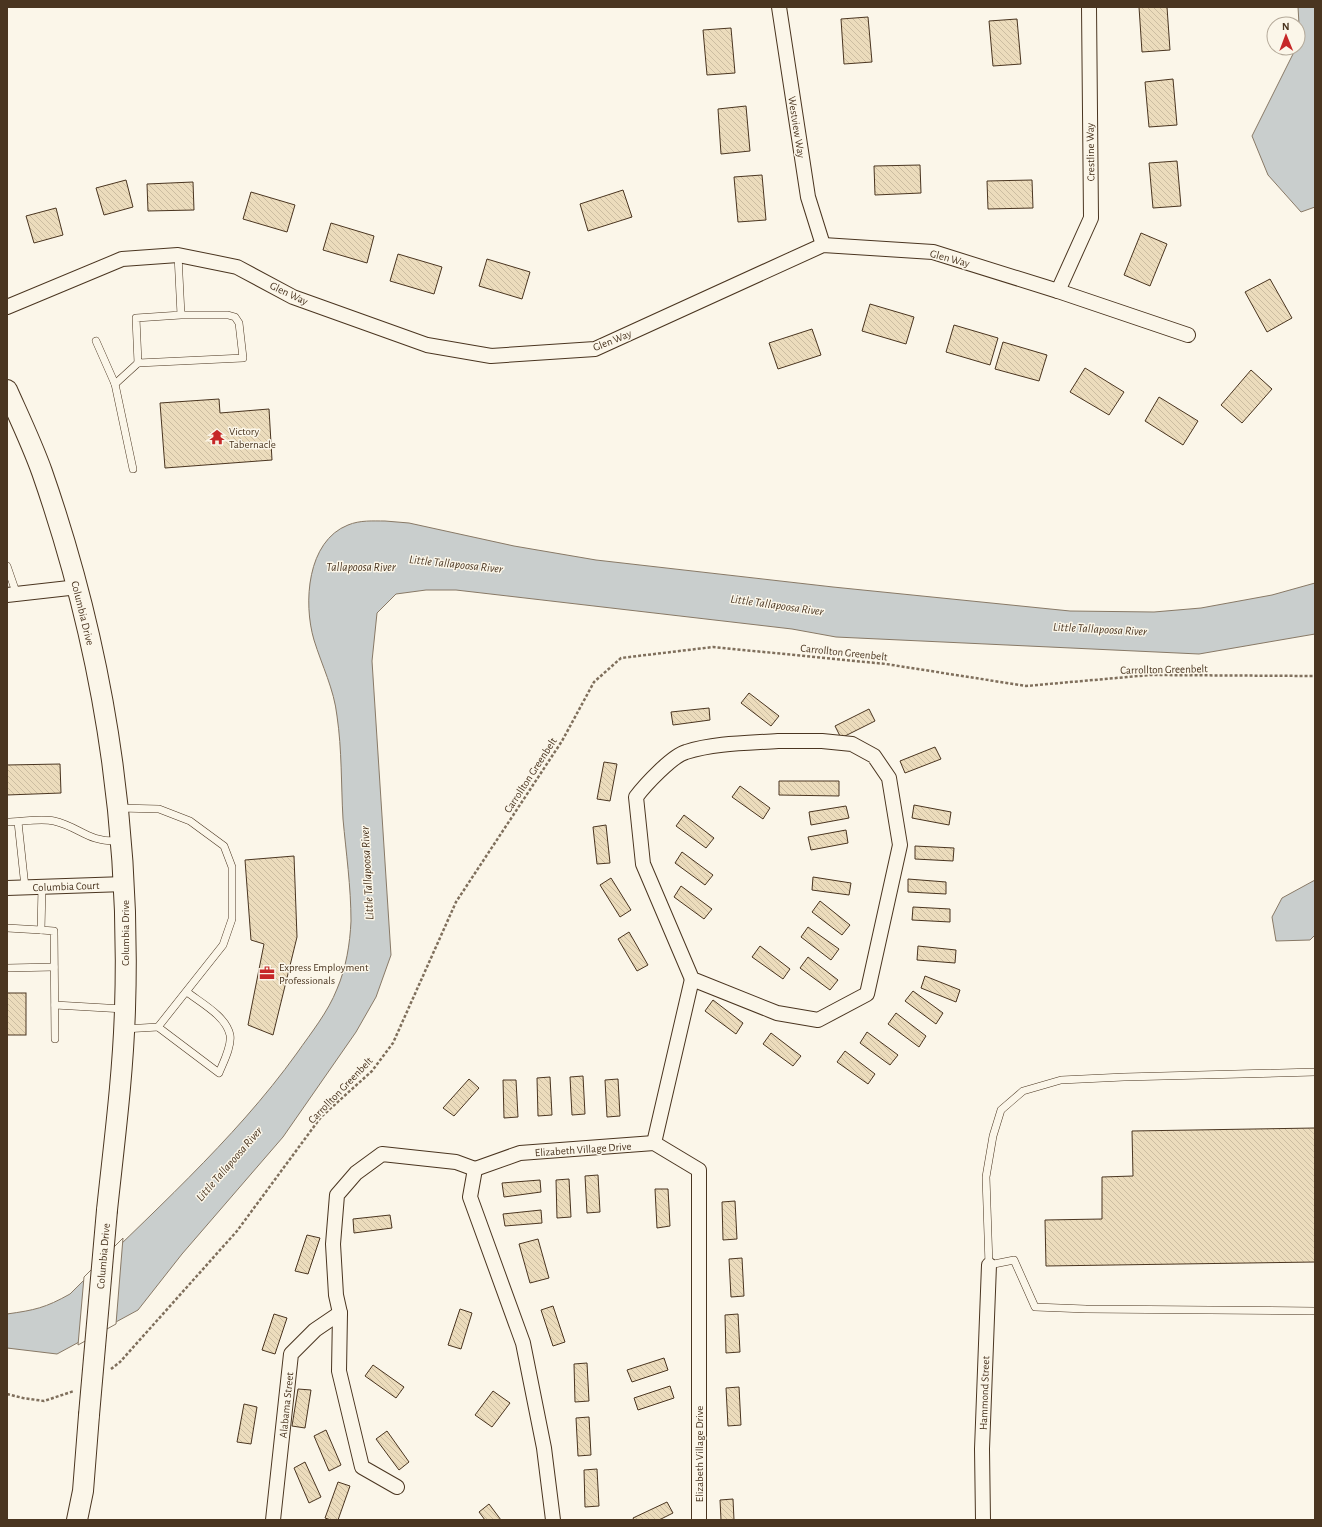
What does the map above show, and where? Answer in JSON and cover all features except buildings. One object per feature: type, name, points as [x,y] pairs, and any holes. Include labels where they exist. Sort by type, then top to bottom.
[{"type":"main road","name":"Columbia Drive","points":[[7,390],[41,470],[78,587],[99,678],[119,808],[125,884],[124,1029],[83,1491],[77,1520]]},
{"type":"main road","name":"Columbia Drive","points":[[83,1491],[87,1520]]},
{"type":"street","name":"Westview Way","points":[[778,7],[808,196],[823,245]]},
{"type":"street","name":"Crestline Way","points":[[1058,291],[1091,218],[1089,7]]},
{"type":"street","name":"Glen Way","points":[[7,307],[122,259],[178,255],[237,267],[293,296],[427,345],[491,356],[595,349],[823,245],[933,252],[1058,291],[1188,335]]},
{"type":"street","points":[[12,595],[78,587]]},
{"type":"street","points":[[654,1143],[692,979],[643,864],[636,797],[651,778],[684,752],[729,744],[778,741],[822,741],[852,744],[874,756],[889,778],[900,845],[867,994],[818,1020],[777,1013],[692,979]]},
{"type":"street","name":"Columbia Court","points":[[7,888],[125,884]]},
{"type":"street","name":"Elizabeth Village Drive","points":[[475,1169],[520,1153],[654,1143],[699,1170],[698,1520]]},
{"type":"street","points":[[397,1488],[362,1467],[339,1371],[340,1313],[336,1295],[333,1244],[337,1195],[356,1173],[382,1154],[456,1162],[475,1169],[470,1197],[523,1343],[544,1448],[553,1520]]},
{"type":"street","name":"Hammond Street","points":[[984,1520],[982,1450],[989,1265]]},
{"type":"street","name":"Alabama Street","points":[[273,1520],[291,1354],[315,1330],[340,1313]]},
{"type":"lane","points":[[178,255],[181,315]]},
{"type":"lane","points":[[115,384],[138,363],[244,358],[239,323],[235,317],[228,315],[181,315],[136,318],[138,363]]},
{"type":"lane","points":[[96,341],[115,384],[133,469]]},
{"type":"lane","points":[[7,566],[12,595]]},
{"type":"lane","points":[[119,808],[159,809],[190,821],[224,846],[232,867],[232,919],[223,945],[158,1027]]},
{"type":"lane","points":[[7,822],[52,821],[68,826],[94,839],[122,841]]},
{"type":"lane","points":[[18,822],[24,887]]},
{"type":"lane","points":[[41,930],[42,887]]},
{"type":"lane","points":[[7,928],[54,931],[55,1039]]},
{"type":"lane","points":[[7,968],[54,967]]},
{"type":"lane","points":[[124,1029],[158,1027],[218,1073],[227,1053],[230,1036],[224,1021],[187,992]]},
{"type":"lane","points":[[55,1005],[125,1009]]},
{"type":"lane","points":[[1315,1072],[1061,1080],[1023,1091],[1001,1110],[993,1136],[986,1177],[989,1265],[1014,1260],[1035,1307],[1315,1311]]},
{"type":"path","name":"Carrollton Greenbelt","points":[[108,1371],[120,1362],[237,1231],[321,1117],[372,1071],[393,1043],[456,902],[562,741],[594,682],[621,658],[713,647],[886,664],[1026,686],[1150,675],[1315,676]]},
{"type":"path","points":[[7,1394],[44,1401],[78,1389]]},
{"type":"water","points":[[1298,7],[1315,7],[1315,207],[1301,212],[1268,175],[1252,136],[1292,56],[1306,56],[1306,16],[1299,16]]},
{"type":"water","name":"Tallapoosa River","points":[[385,521],[409,523],[514,546],[596,560],[833,587],[1070,611],[1154,612],[1201,608],[1272,595],[1315,583],[1315,634],[1199,654],[836,637],[792,629],[456,590],[426,590],[396,594],[377,613],[372,661],[391,955],[376,997],[356,1032],[283,1137],[182,1254],[138,1310],[57,1354],[7,1348],[7,1314],[40,1308],[70,1294],[189,1178],[246,1117],[297,1053],[319,1022],[333,998],[343,973],[349,947],[351,921],[350,895],[343,819],[339,729],[333,696],[314,640],[309,609],[309,592],[316,559],[324,545],[334,533],[357,522]]},
{"type":"water","points":[[1315,880],[1315,935],[1310,940],[1276,941],[1272,917],[1282,898]]},
{"type":"pier","points":[[123,1238],[116,1324],[78,1345],[84,1277]]},
{"type":"place","name":"Victory Tabernacle","points":[[217,437]]},
{"type":"place","name":"Express Employment Professionals","points":[[267,973]]},
{"type":"water label","name":"Little Tallapoosa River","points":[[456,564]]},
{"type":"water label","name":"Little Tallapoosa River","points":[[777,605]]},
{"type":"water label","name":"Little Tallapoosa River","points":[[1100,629]]},
{"type":"water label","name":"Little Tallapoosa River","points":[[367,873]]},
{"type":"water label","name":"Little Tallapoosa River","points":[[229,1164]]}]
